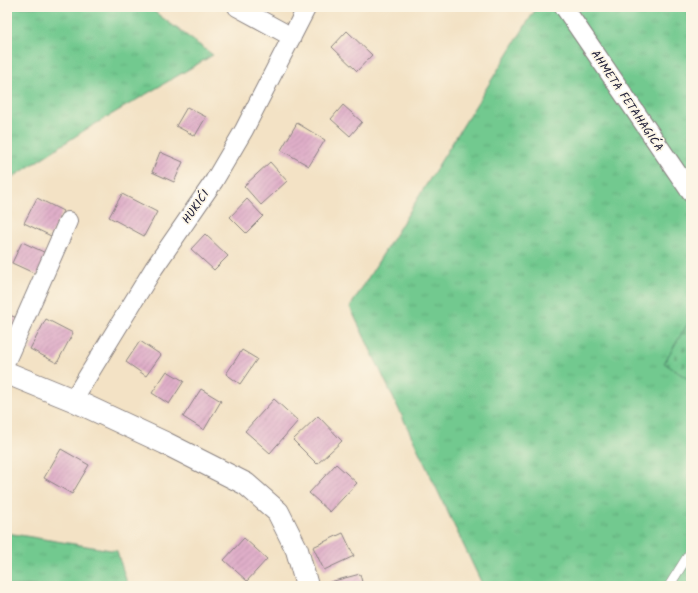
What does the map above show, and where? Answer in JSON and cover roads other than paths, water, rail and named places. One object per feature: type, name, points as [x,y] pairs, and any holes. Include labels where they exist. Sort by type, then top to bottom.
[{"type":"street","points":[[237,7],[292,37]]},
{"type":"street","name":"HUKIĆI","points":[[72,400],[154,268],[214,181],[244,130],[307,7]]},
{"type":"street","name":"AHMETA FETAHAGIĆA","points":[[564,7],[691,193]]},
{"type":"street","points":[[7,359],[68,221]]},
{"type":"street","points":[[7,373],[72,400],[165,443],[246,484],[278,512],[297,550],[307,586]]},
{"type":"lane","points":[[669,586],[691,551]]}]
